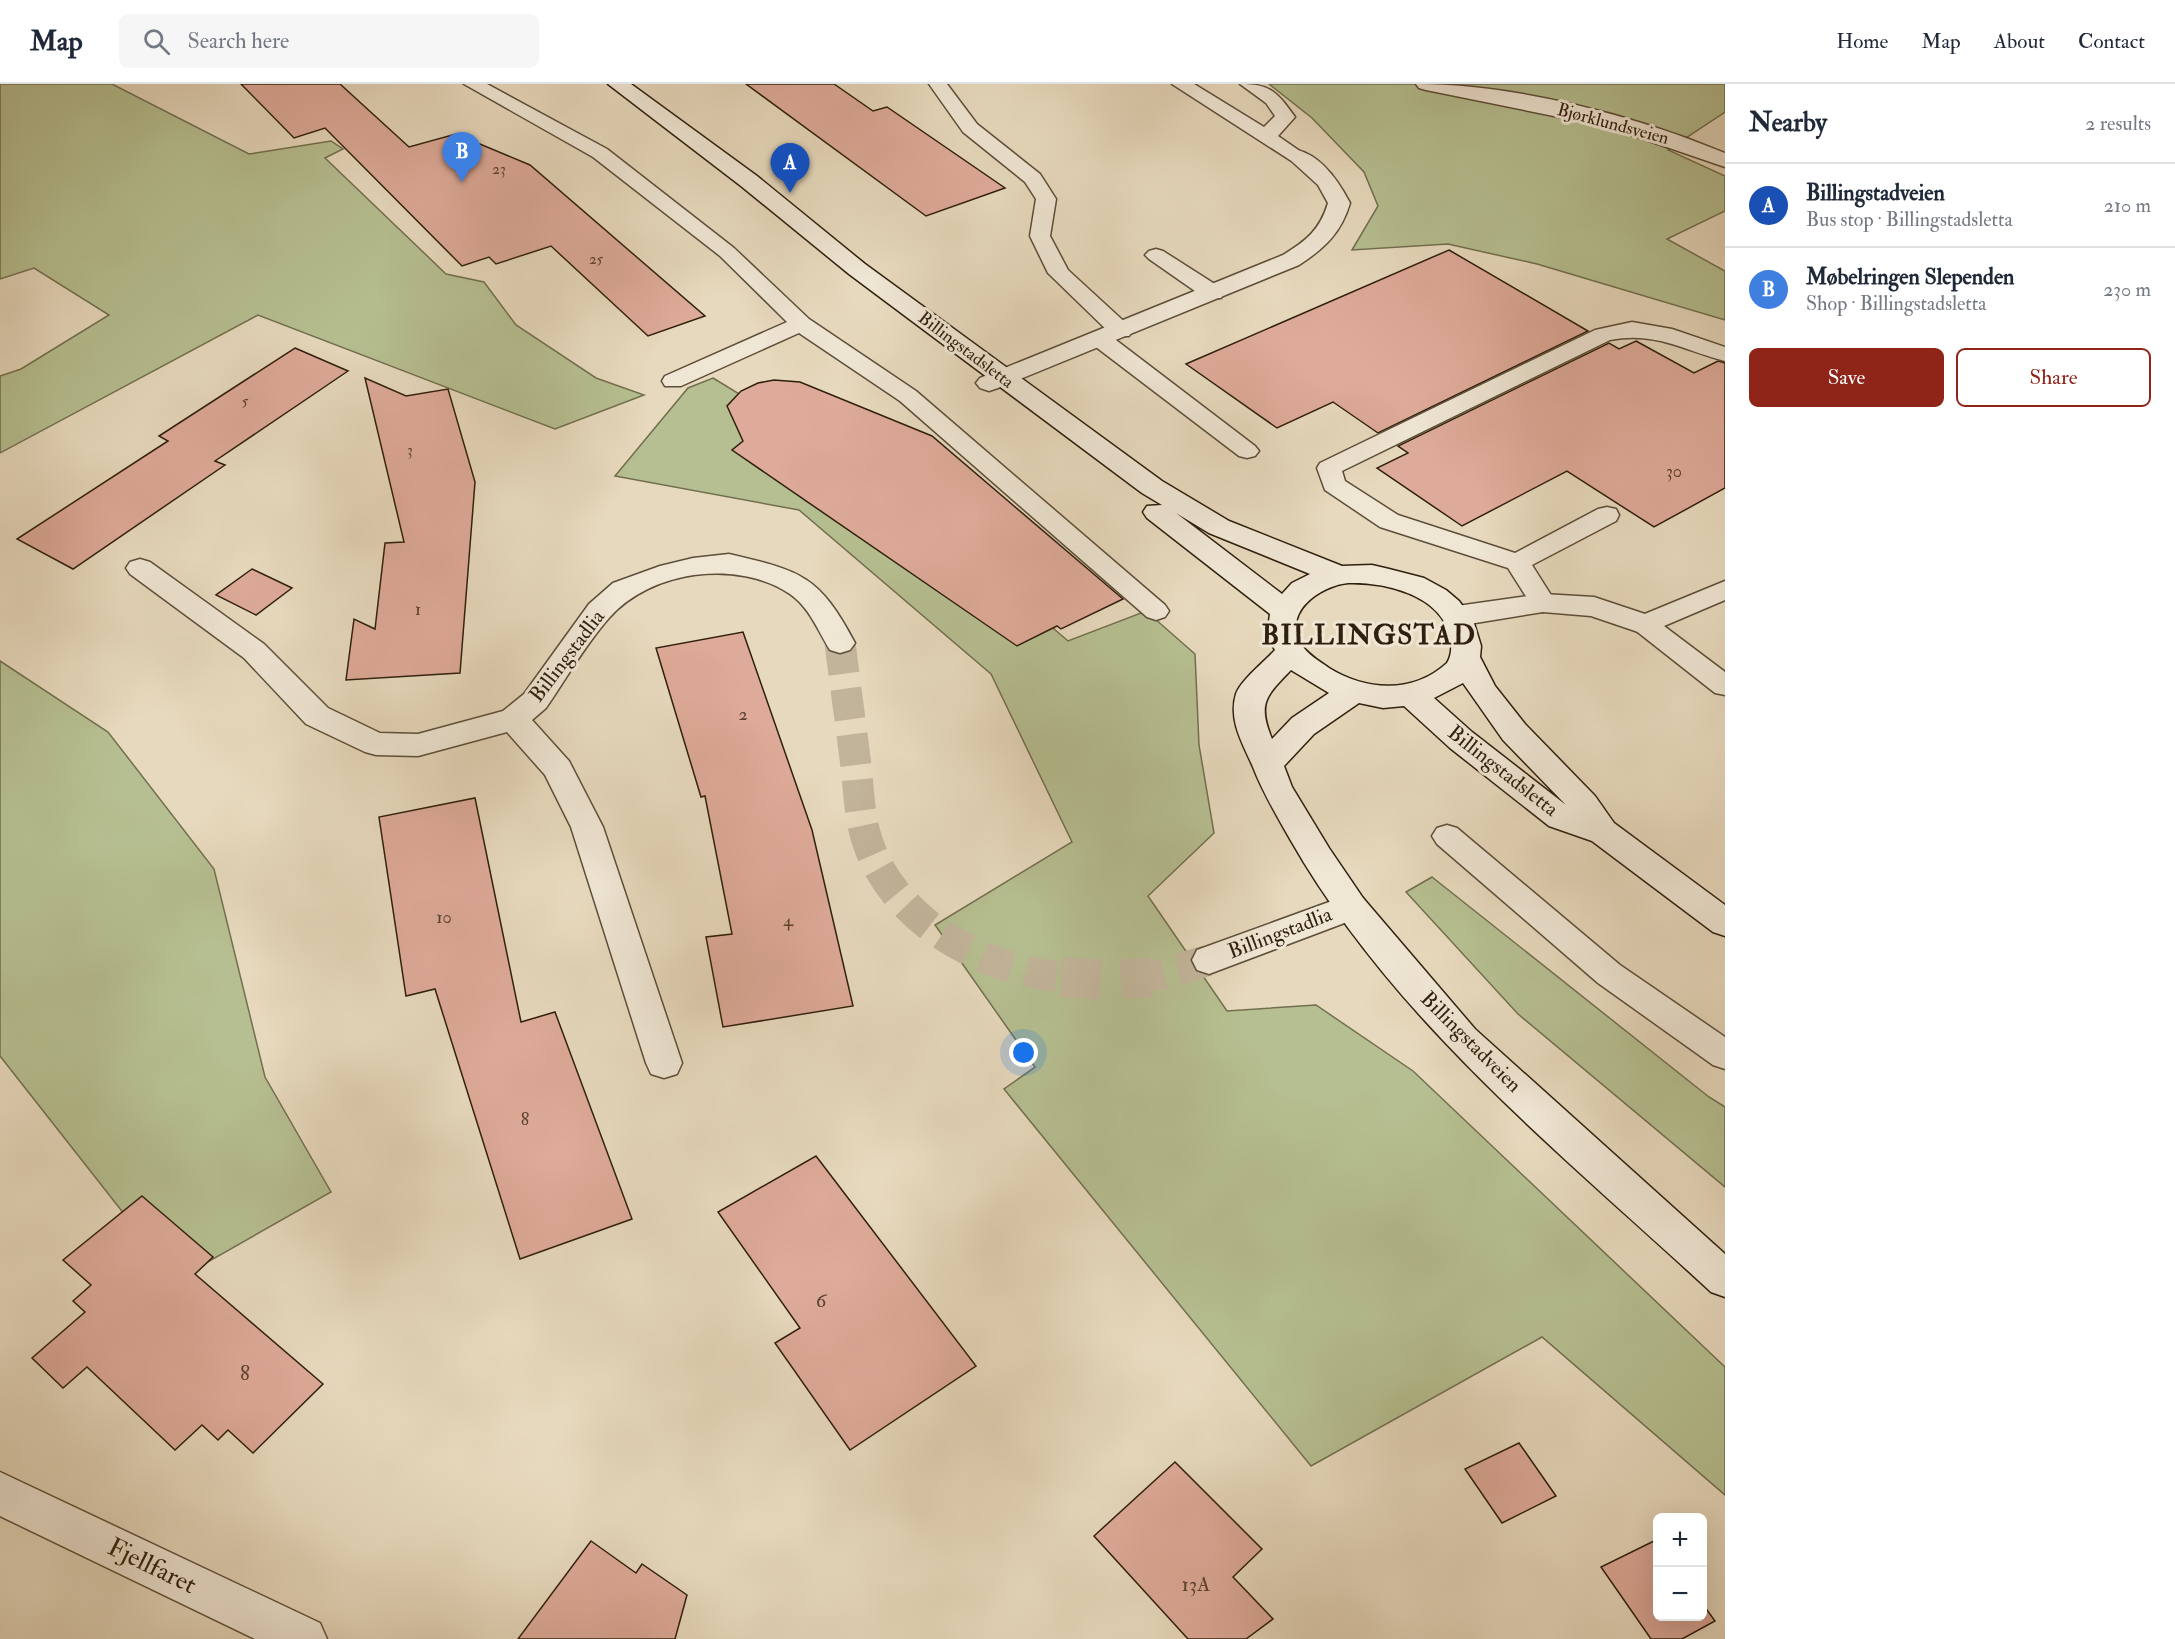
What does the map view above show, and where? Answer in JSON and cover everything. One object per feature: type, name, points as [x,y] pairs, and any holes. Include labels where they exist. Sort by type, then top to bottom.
[{"type":"main road","name":"Bjørklundsveien","points":[[1426,84],[1592,115],[1660,134],[1725,161]]},
{"type":"main road","name":"Billingstadsletta","points":[[609,87],[749,182],[1283,610]]},
{"type":"main road","points":[[996,379],[1213,293],[1291,260],[1316,244],[1333,226],[1339,202],[1328,181],[1297,156]]},
{"type":"main road","name":"Billingstadsletta","points":[[996,379],[1184,508],[1252,542],[1339,575]]},
{"type":"main road","name":"Billingstadlia","points":[[140,568],[254,651],[317,716],[376,744],[418,745],[513,719],[535,701],[599,611],[623,590],[660,575],[729,562],[770,573],[801,588],[823,610],[840,642]]},
{"type":"main road","points":[[1372,574],[1406,582],[1435,596],[1456,616],[1465,631],[1468,645],[1466,660],[1447,683],[1412,696],[1383,697],[1353,692],[1315,676],[1290,652],[1281,630],[1283,610],[1303,587],[1339,575],[1372,574]]},
{"type":"main road","points":[[1456,616],[1543,603],[1594,607],[1644,624]]},
{"type":"main road","name":"Billingstadveien","points":[[1290,652],[1251,694],[1249,721],[1277,788],[1296,822],[1351,907],[1393,960],[1462,1039],[1725,1279]]},
{"type":"main road","name":"Billingstadsletta","points":[[1466,660],[1483,690],[1510,727],[1584,804],[1603,832]]},
{"type":"main road","points":[[1268,763],[1303,726],[1353,692]]},
{"type":"main road","name":"Billingstadsletta","points":[[1412,696],[1461,740],[1560,818],[1603,832],[1725,923]]},
{"type":"main road","points":[[513,719],[558,769],[588,827],[664,1063]]},
{"type":"main road","name":"Billingstadlia","points":[[1209,960],[1351,907]]},
{"type":"main road","name":"Fjellfaret","points":[[0,1493],[304,1639]]},
{"type":"lane","points":[[473,84],[600,153],[727,252],[801,324],[908,396],[1156,611]]},
{"type":"lane","points":[[938,84],[970,128],[1033,178],[1046,199],[1040,236],[1059,273],[1111,335],[1247,451]]},
{"type":"lane","points":[[1181,84],[1268,135],[1297,156]]},
{"type":"lane","points":[[1249,84],[1273,99],[1285,117],[1268,135]]},
{"type":"lane","points":[[1156,255],[1213,293]]},
{"type":"lane","points":[[673,381],[801,324]]},
{"type":"lane","points":[[1543,603],[1517,562],[1389,521],[1334,485],[1329,468],[1604,335],[1632,329],[1653,332],[1725,354]]},
{"type":"lane","points":[[1517,562],[1607,515]]},
{"type":"lane","points":[[1725,590],[1644,624],[1725,686]]},
{"type":"lane","points":[[1447,836],[1609,974],[1725,1054]]},
{"type":"green space","points":[[0,84],[112,84],[249,154],[331,141],[343,149],[325,158],[446,274],[484,282],[516,325],[596,378],[644,395],[555,429],[258,315],[0,453],[0,376],[21,369],[109,315],[34,268],[0,279]]},
{"type":"green space","points":[[1269,84],[1725,84],[1725,112],[1668,150],[1725,176],[1725,211],[1667,239],[1725,271],[1725,320],[1537,264],[1448,244],[1352,250],[1378,206],[1364,172],[1312,118]]},
{"type":"green space","points":[[713,378],[888,485],[1068,641],[1146,611],[1195,654],[1199,745],[1214,833],[1148,896],[1227,1011],[1316,1005],[1413,1071],[1725,1367],[1725,1495],[1542,1337],[1311,1466],[1004,1089],[1035,1067],[935,925],[1072,842],[991,674],[799,510],[615,476],[688,388]]},
{"type":"green space","points":[[0,661],[108,732],[214,869],[265,1077],[331,1192],[176,1280],[0,1056]]},
{"type":"green space","points":[[1432,877],[1709,1097],[1725,1107],[1725,1187],[1518,1014],[1406,892]]},
{"type":"building","points":[[241,84],[340,84],[409,147],[456,134],[530,165],[705,316],[648,336],[551,246],[496,264],[489,257],[462,266],[325,128],[294,138]]},
{"type":"building","points":[[746,84],[834,84],[873,111],[887,107],[1005,188],[926,216]]},
{"type":"building","points":[[1449,250],[1588,331],[1378,433],[1333,402],[1277,428],[1186,364]]},
{"type":"building","points":[[1636,341],[1694,373],[1718,361],[1725,363],[1725,488],[1654,527],[1567,471],[1462,526],[1377,468],[1408,453],[1398,446],[1609,343],[1619,349]]},
{"type":"building","points":[[295,348],[348,371],[215,461],[225,465],[73,569],[17,539],[168,441],[159,436]]},
{"type":"building","points":[[365,378],[406,396],[448,389],[475,482],[460,673],[346,680],[354,619],[375,629],[385,543],[404,542]]},
{"type":"building","points":[[774,380],[800,382],[932,436],[1123,599],[1061,629],[1057,626],[1017,646],[732,450],[743,441],[727,406],[741,391],[758,383]]},
{"type":"building","points":[[252,569],[292,588],[256,615],[216,595]]},
{"type":"building","points":[[743,632],[812,830],[853,1006],[723,1027],[706,937],[732,934],[705,796],[701,797],[656,648]]},
{"type":"building","points":[[475,798],[521,1022],[555,1012],[632,1219],[520,1259],[435,989],[406,996],[379,817]]},
{"type":"building","points":[[816,1156],[976,1366],[850,1450],[775,1343],[800,1328],[718,1212]]},
{"type":"building","points":[[142,1196],[213,1257],[195,1274],[323,1384],[253,1453],[228,1430],[218,1440],[202,1425],[175,1450],[87,1367],[63,1388],[32,1358],[85,1312],[73,1301],[91,1285],[63,1260]]},
{"type":"building","points":[[1519,1443],[1556,1496],[1502,1523],[1465,1469]]},
{"type":"building","points":[[1175,1462],[1262,1549],[1233,1577],[1273,1619],[1246,1639],[1188,1639],[1094,1536]]},
{"type":"building","points":[[591,1541],[636,1573],[642,1564],[687,1595],[675,1639],[518,1639]]},
{"type":"building","points":[[1653,1541],[1653,1621],[1707,1621],[1707,1610],[1715,1621],[1682,1639],[1651,1639],[1601,1567]]},
{"type":"tunnel","points":[[840,643],[863,824],[868,843],[881,872],[900,899],[950,940],[1011,967],[1071,978]]},
{"type":"tunnel","points":[[1133,978],[1163,974],[1209,960]]},
{"type":"tunnel","points":[[1061,977],[1071,978]]},
{"type":"tunnel","points":[[1071,978],[1109,980],[1151,977]]},
{"type":"place","name":"Møbelringen Slependen","points":[[462,182]]},
{"type":"place","name":"Billingstadveien","points":[[790,193]]},
{"type":"district","name":"BILLINGSTAD","points":[[1369,635]]}]
